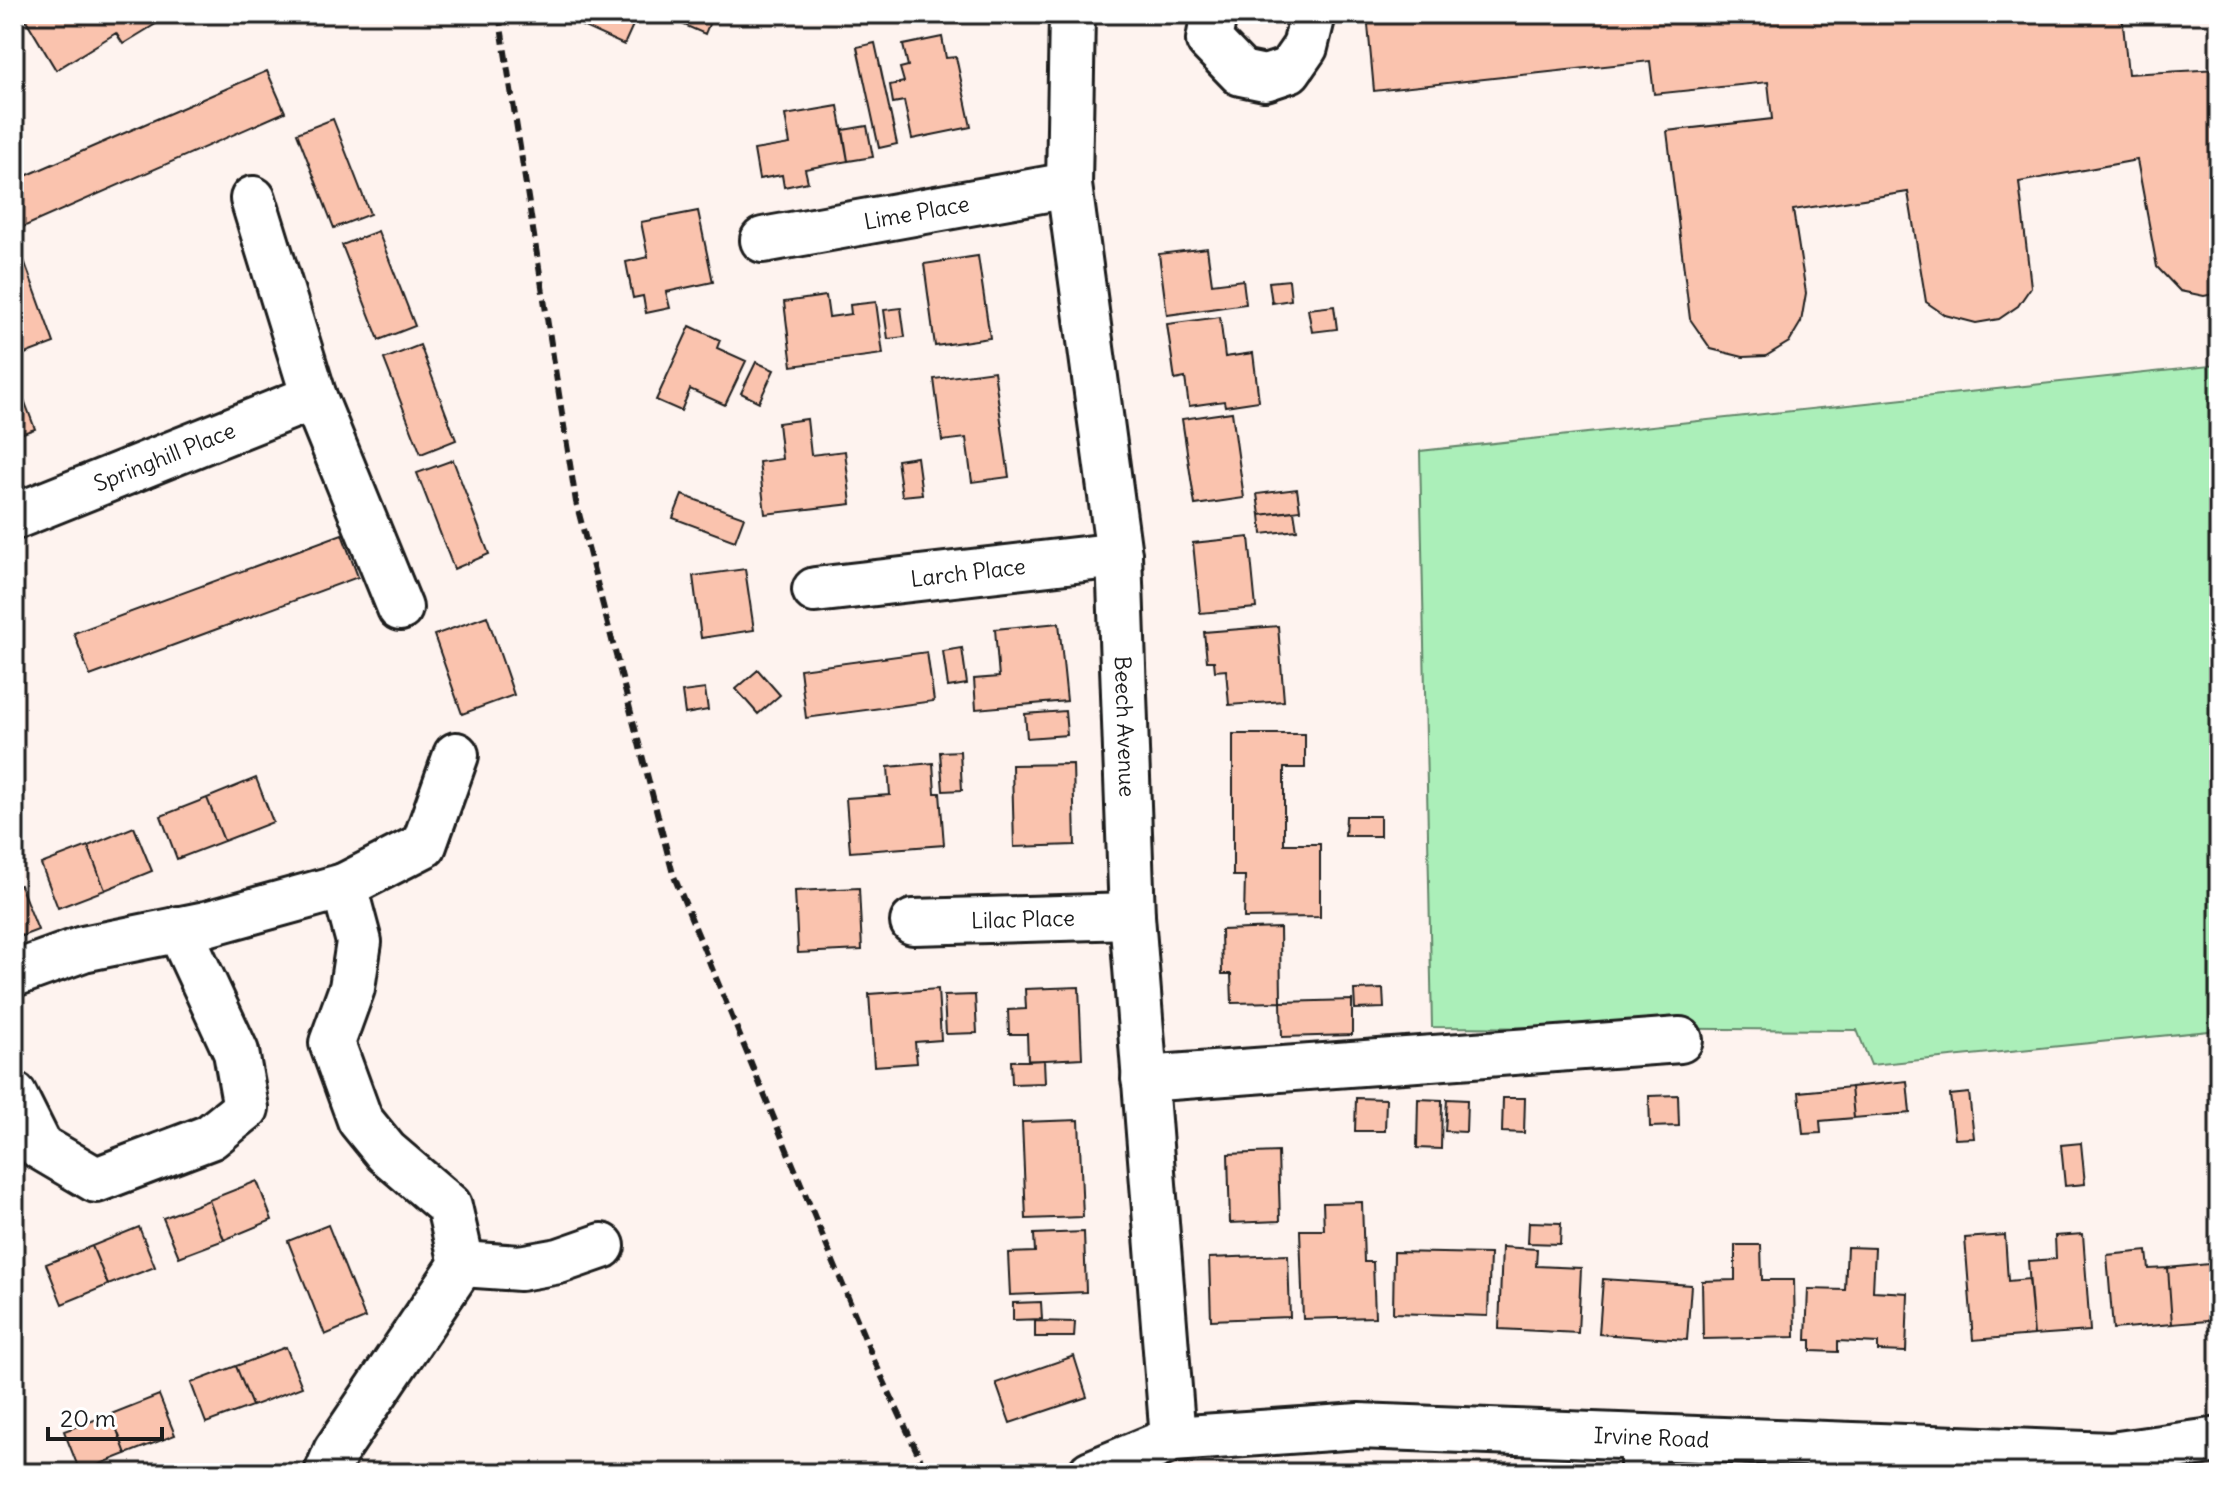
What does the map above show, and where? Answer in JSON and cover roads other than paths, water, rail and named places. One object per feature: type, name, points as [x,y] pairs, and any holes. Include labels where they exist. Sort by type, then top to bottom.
[{"type":"street","name":"Beech Avenue","points":[[1072,14],[1069,185],[1119,555],[1132,916],[1173,1439]]},
{"type":"street","points":[[1214,14],[1209,40],[1241,73],[1265,78],[1289,70],[1305,47],[1313,14]]},
{"type":"street","name":"Lime Place","points":[[763,240],[1069,185]]},
{"type":"street","points":[[253,199],[314,397],[400,608]]},
{"type":"street","name":"Springhill Place","points":[[14,517],[314,397]]},
{"type":"street","name":"Larch Place","points":[[815,590],[1119,555]]},
{"type":"street","points":[[14,974],[83,949],[179,929],[344,886],[424,845],[456,755]]},
{"type":"street","points":[[327,1473],[336,1451],[462,1264],[449,1206],[386,1152],[360,1120],[332,1043],[352,988],[359,942],[344,886]]},
{"type":"street","name":"Lilac Place","points":[[913,922],[1132,916]]},
{"type":"street","points":[[14,1095],[40,1147],[96,1180],[210,1137],[246,1108],[236,1052],[179,929]]},
{"type":"street","points":[[1144,1079],[1680,1040]]},
{"type":"street","points":[[462,1264],[520,1268],[559,1261],[602,1246]]},
{"type":"street","name":"Irvine Road","points":[[1091,1473],[1173,1439],[1359,1426],[1643,1455],[2111,1455],[2219,1440]]},
{"type":"railway","points":[[499,14],[576,502],[673,874],[873,1358],[927,1473]]}]
